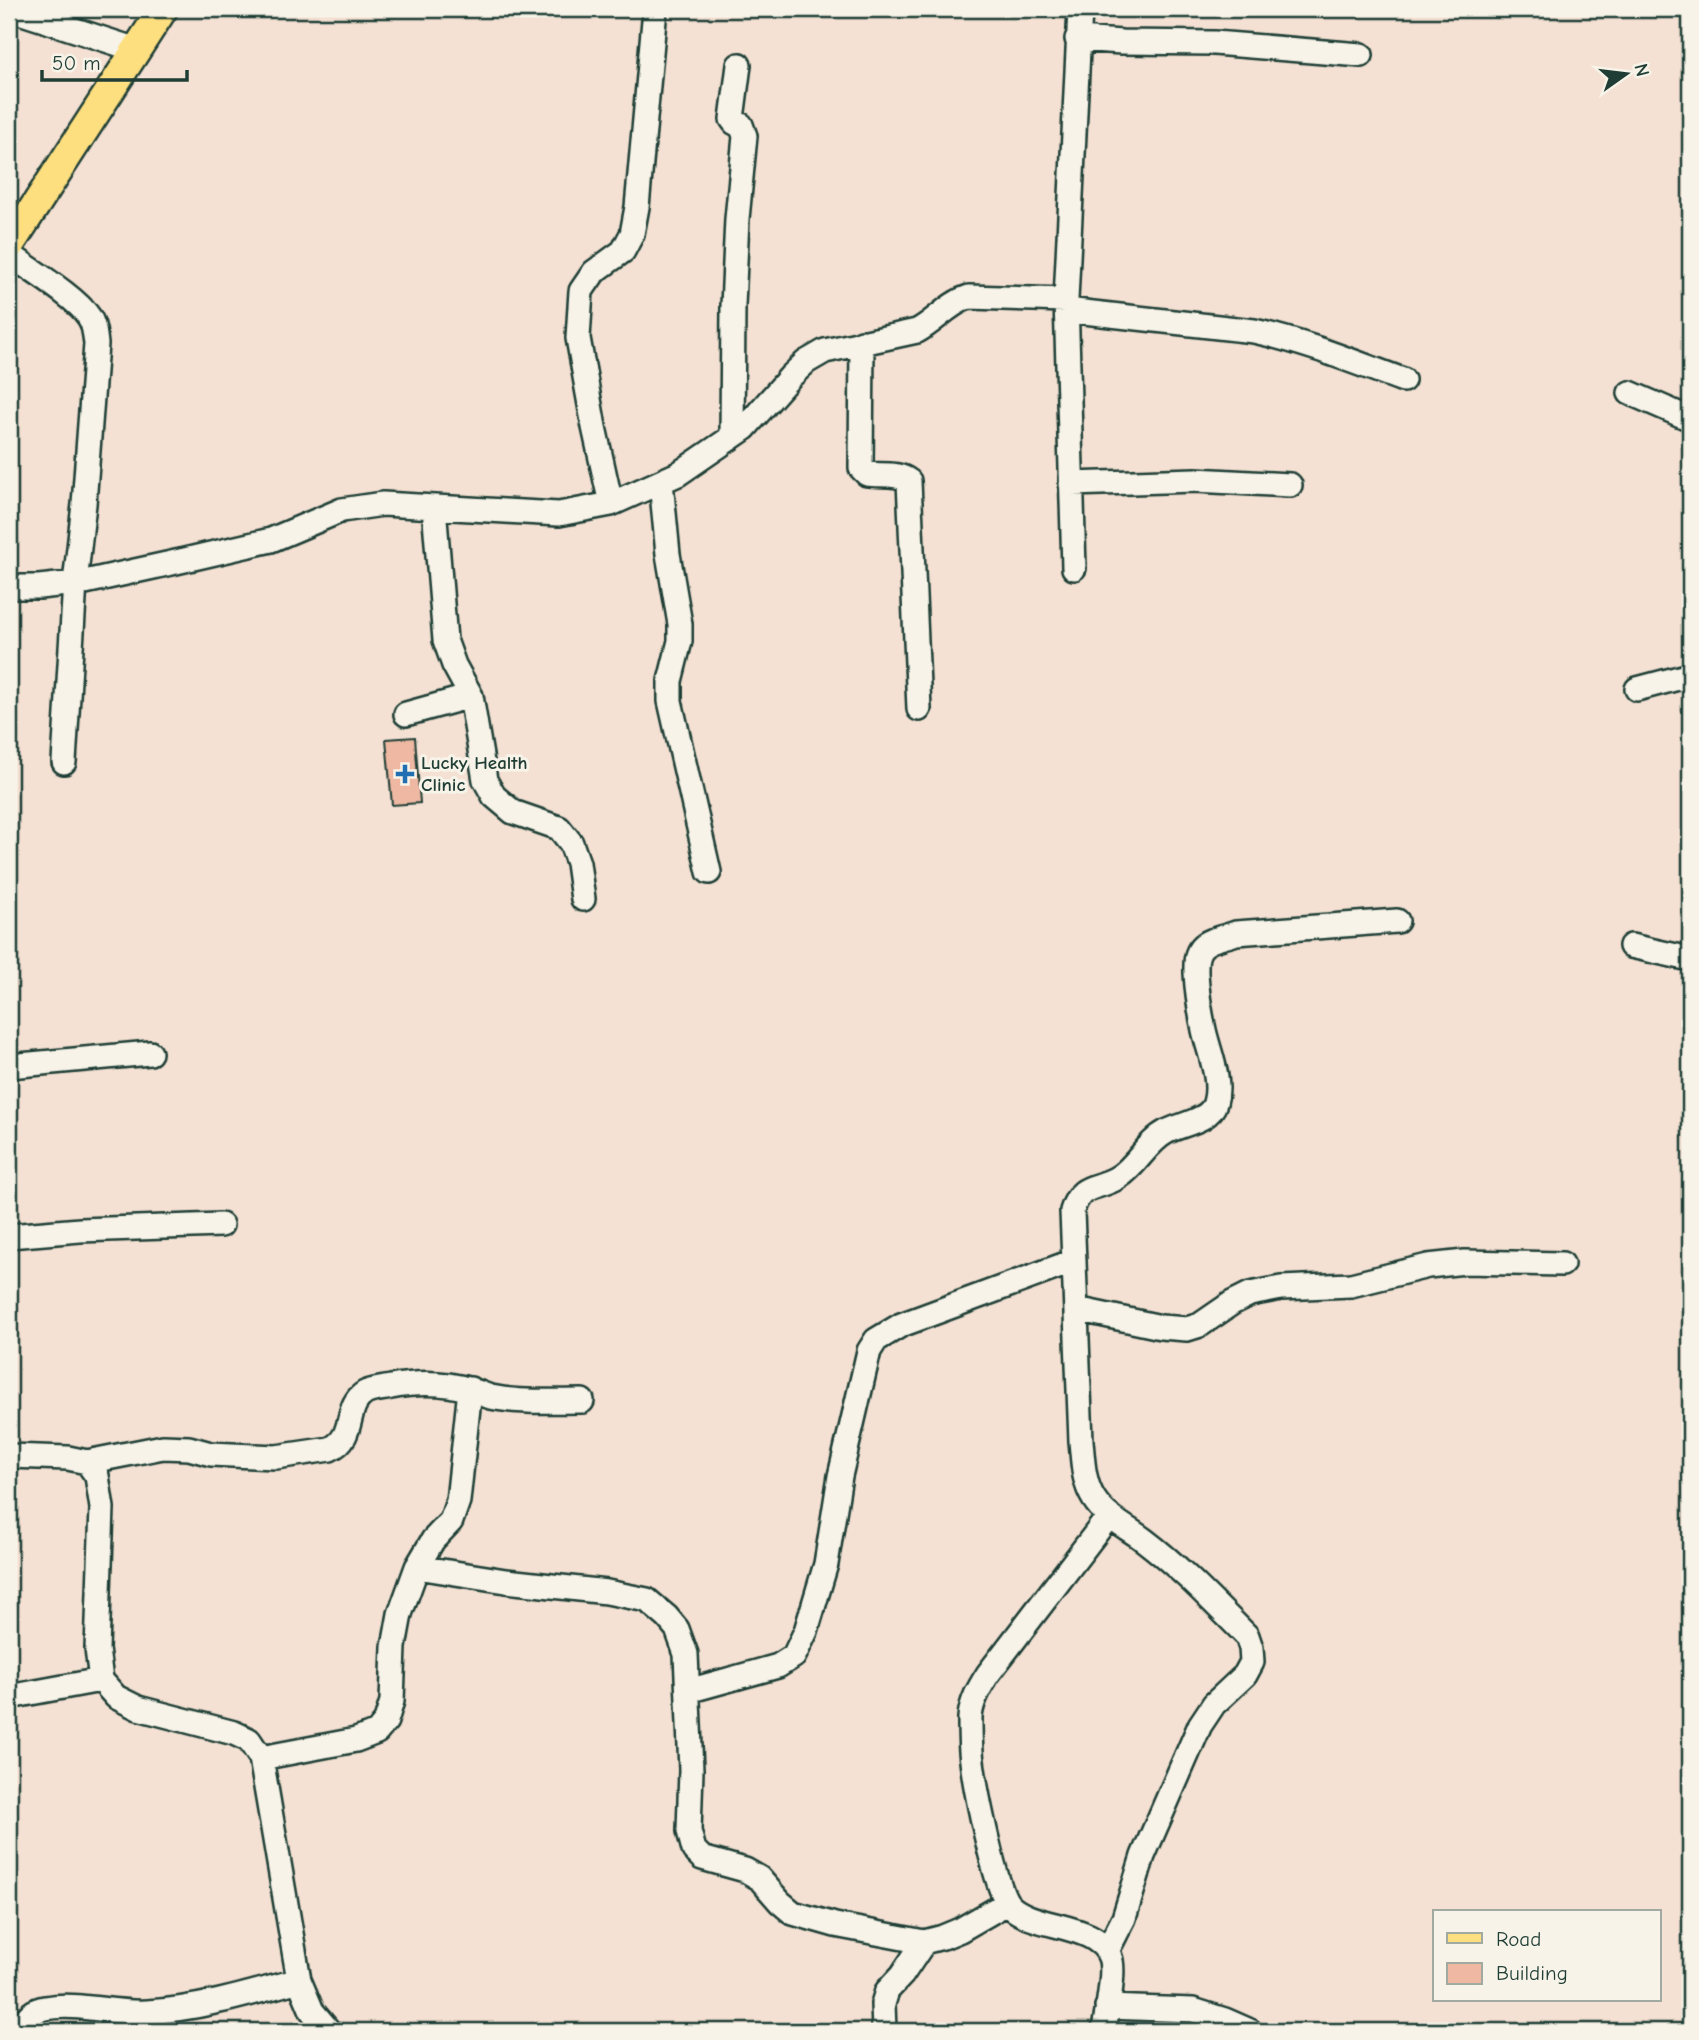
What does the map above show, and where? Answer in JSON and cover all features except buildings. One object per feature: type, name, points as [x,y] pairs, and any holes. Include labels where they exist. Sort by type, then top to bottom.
[{"type":"main road","points":[[9,246],[163,9]]},
{"type":"street","points":[[10,9],[137,50]]},
{"type":"street","points":[[611,504],[593,427],[578,338],[581,291],[594,272],[623,251],[632,234],[655,9]]},
{"type":"street","points":[[1074,568],[1066,305],[1080,9]]},
{"type":"street","points":[[1077,39],[1214,43],[1361,55]]},
{"type":"street","points":[[733,437],[733,306],[737,219],[745,136],[741,125],[733,119],[739,65]]},
{"type":"street","points":[[9,254],[90,317],[96,344],[75,583],[64,762]]},
{"type":"street","points":[[9,587],[75,583],[271,540],[342,510],[383,504],[559,514],[611,504],[678,474],[733,437],[745,428],[790,376],[825,351],[917,331],[930,324],[956,301],[969,297],[1066,305],[1265,334],[1295,341],[1403,380]]},
{"type":"street","points":[[862,342],[861,468],[867,474],[899,476],[909,481],[919,709]]},
{"type":"street","points":[[1630,393],[1690,419]]},
{"type":"street","points":[[1071,484],[1195,480],[1290,485]]},
{"type":"street","points":[[661,482],[668,554],[680,624],[680,642],[670,681],[670,701],[709,872]]},
{"type":"street","points":[[434,507],[445,640],[454,665],[471,696],[485,780],[494,796],[513,812],[559,828],[571,843],[578,863],[583,899]]},
{"type":"street","points":[[1637,689],[1690,675]]},
{"type":"street","points":[[406,714],[471,696]]},
{"type":"street","points":[[1107,1951],[1124,1918],[1143,1856],[1200,1725],[1214,1704],[1245,1675],[1252,1662],[1247,1636],[1175,1566],[1109,1516],[1093,1498],[1085,1479],[1081,1441],[1072,1211],[1076,1198],[1086,1189],[1106,1184],[1123,1174],[1150,1144],[1166,1132],[1206,1115],[1215,1106],[1217,1084],[1197,989],[1196,958],[1202,947],[1236,933],[1397,920]]},
{"type":"street","points":[[1631,946],[1690,959]]},
{"type":"street","points":[[9,1066],[150,1053]]},
{"type":"street","points":[[9,1236],[80,1230],[221,1225]]},
{"type":"street","points":[[688,1691],[778,1666],[794,1656],[806,1632],[826,1564],[852,1422],[869,1351],[876,1339],[901,1325],[1074,1261]]},
{"type":"street","points":[[1076,1310],[1161,1327],[1187,1329],[1200,1325],[1231,1303],[1250,1294],[1281,1288],[1351,1284],[1428,1266],[1465,1262],[1562,1264]]},
{"type":"street","points":[[9,1455],[68,1458],[87,1462],[163,1447],[190,1448],[211,1454],[276,1457],[330,1450],[344,1440],[355,1404],[362,1395],[368,1391],[405,1384],[426,1383],[470,1389],[491,1397],[510,1399],[582,1402]]},
{"type":"street","points":[[261,1758],[356,1740],[377,1732],[386,1721],[392,1701],[394,1647],[400,1614],[417,1567],[433,1539],[451,1521],[458,1501],[470,1389]]},
{"type":"street","points":[[87,1462],[97,1476],[102,1508],[97,1649],[101,1680],[116,1697],[138,1708],[234,1732],[249,1740],[261,1758],[299,1980],[312,2011],[329,2031]]},
{"type":"street","points":[[1104,2031],[1112,1970],[1107,1951],[1089,1936],[1019,1913],[1007,1903],[998,1884],[974,1780],[970,1716],[975,1695],[988,1674],[1109,1516]]},
{"type":"street","points":[[417,1567],[506,1581],[607,1592],[647,1600],[667,1617],[677,1629],[686,1654],[691,1770],[690,1831],[694,1850],[702,1858],[745,1870],[759,1878],[793,1913],[835,1925],[924,1942],[951,1934],[1007,1903]]},
{"type":"street","points":[[9,1697],[101,1680]]},
{"type":"street","points":[[884,2031],[883,2004],[887,1991],[902,1975],[924,1942]]},
{"type":"street","points":[[18,2031],[28,2015],[43,2008],[144,2012],[174,2009],[238,1998],[299,1980]]},
{"type":"street","points":[[1107,2007],[1193,2010],[1250,2031]]},
{"type":"place","name":"Lucky Health Clinic","points":[[405,774]]}]
